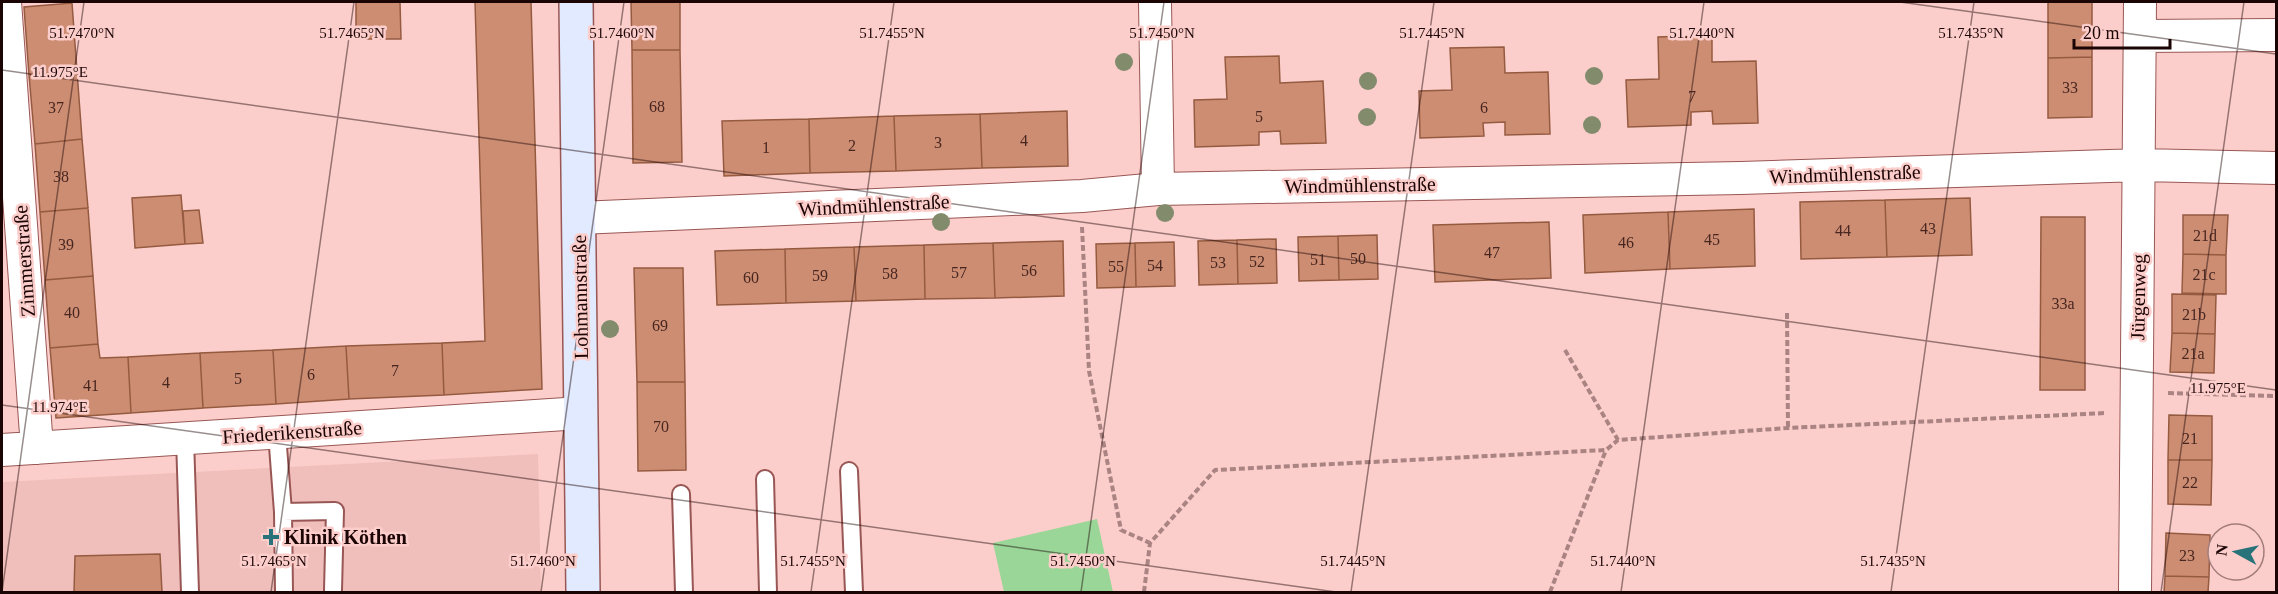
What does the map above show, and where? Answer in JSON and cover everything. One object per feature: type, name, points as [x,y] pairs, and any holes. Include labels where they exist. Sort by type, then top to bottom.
[{"type":"main road","name":"Lohmannstraße","points":[[576,2],[583,592]]},
{"type":"street","name":"Zimmerstraße","points":[[5,2],[37,448]]},
{"type":"street","points":[[1155,2],[1158,189]]},
{"type":"street","name":"Jürgenweg","points":[[2135,592],[2140,2]]},
{"type":"street","points":[[2140,36],[2277,35]]},
{"type":"street","name":"Windmühlenstraße","points":[[579,218],[1082,195],[1158,189],[1729,178],[2140,165],[2277,168]]},
{"type":"street","name":"Friederikenstraße","points":[[2,450],[581,413]]},
{"type":"lane","points":[[278,433],[283,512],[284,592]]},
{"type":"lane","points":[[185,439],[190,592]]},
{"type":"lane","points":[[849,471],[854,592]]},
{"type":"lane","points":[[765,479],[768,592]]},
{"type":"lane","points":[[681,494],[684,592]]},
{"type":"lane","points":[[283,512],[334,511],[333,590]]},
{"type":"path","points":[[1082,195],[1081,248],[1089,371],[1120,530],[1149,543]]},
{"type":"path","points":[[1788,313],[1788,428]]},
{"type":"path","points":[[1565,350],[1618,440]]},
{"type":"path","points":[[1550,592],[1606,450],[1618,440],[2137,402],[2277,396]]},
{"type":"path","points":[[1144,592],[1149,543],[1215,470],[1606,450]]},
{"type":"shaded area","name":"Klinik Köthen","points":[[538,454],[541,592],[2,592],[2,482]]},
{"type":"green space","points":[[1097,519],[1113,592],[1004,592],[993,543]]},
{"type":"building","points":[[356,2],[400,2],[401,39],[356,39]]},
{"type":"building","points":[[475,2],[531,2],[542,389],[444,395],[442,343],[485,341]]},
{"type":"building","points":[[631,2],[680,2],[680,50],[632,50]]},
{"type":"building","points":[[2048,2],[2092,2],[2092,57],[2048,58]]},
{"type":"building","points":[[72,3],[77,71],[29,75],[24,7]]},
{"type":"building","points":[[1712,35],[1712,62],[1756,61],[1758,123],[1713,124],[1712,111],[1691,112],[1691,125],[1628,127],[1626,80],[1659,79],[1658,37]]},
{"type":"building","points":[[1504,47],[1505,73],[1548,72],[1550,134],[1505,135],[1505,122],[1483,123],[1484,136],[1420,138],[1419,91],[1452,90],[1450,48]]},
{"type":"building","points":[[632,50],[680,50],[682,162],[633,163]]},
{"type":"building","points":[[1279,56],[1280,83],[1323,81],[1326,143],[1281,144],[1280,131],[1259,132],[1259,145],[1195,147],[1194,100],[1227,99],[1225,57]]},
{"type":"building","points":[[2092,57],[2092,117],[2048,118],[2048,58]]},
{"type":"building","points":[[77,71],[82,139],[35,144],[29,75]]},
{"type":"building","points":[[1067,111],[1068,166],[982,168],[980,114]]},
{"type":"building","points":[[980,114],[982,168],[896,171],[894,116]]},
{"type":"building","points":[[894,116],[896,171],[810,173],[809,119]]},
{"type":"building","points":[[809,119],[810,173],[724,176],[722,121]]},
{"type":"building","points":[[82,139],[88,208],[40,212],[35,144]]},
{"type":"building","points":[[181,195],[185,244],[135,248],[132,198]]},
{"type":"building","points":[[1970,198],[1972,255],[1887,257],[1885,200]]},
{"type":"building","points":[[1885,200],[1887,257],[1801,259],[1800,202]]},
{"type":"building","points":[[88,208],[93,276],[45,280],[40,212]]},
{"type":"building","points":[[1754,209],[1755,266],[1670,269],[1668,212]]},
{"type":"building","points":[[199,210],[203,243],[185,244],[183,211]]},
{"type":"building","points":[[1668,212],[1670,269],[1585,273],[1583,215]]},
{"type":"building","points":[[2183,215],[2228,215],[2226,255],[2183,254]]},
{"type":"building","points":[[2041,217],[2085,217],[2085,390],[2040,390]]},
{"type":"building","points":[[1549,222],[1551,278],[1435,282],[1433,225]]},
{"type":"building","points":[[1377,235],[1378,279],[1339,280],[1338,236]]},
{"type":"building","points":[[1338,236],[1339,280],[1299,281],[1298,237]]},
{"type":"building","points":[[1276,239],[1277,283],[1238,284],[1237,240]]},
{"type":"building","points":[[1237,240],[1238,284],[1199,285],[1198,241]]},
{"type":"building","points":[[1063,241],[1064,296],[995,298],[993,243]]},
{"type":"building","points":[[1174,242],[1175,286],[1136,287],[1135,243]]},
{"type":"building","points":[[993,243],[995,298],[925,299],[924,245]]},
{"type":"building","points":[[1135,243],[1136,287],[1097,288],[1096,244]]},
{"type":"building","points":[[924,245],[925,299],[856,301],[854,247]]},
{"type":"building","points":[[854,247],[856,301],[786,303],[785,249]]},
{"type":"building","points":[[785,249],[786,303],[717,305],[715,251]]},
{"type":"building","points":[[2183,254],[2226,255],[2226,294],[2182,293]]},
{"type":"building","points":[[634,268],[683,268],[685,382],[637,382]]},
{"type":"building","points":[[93,276],[98,344],[50,348],[45,280]]},
{"type":"building","points":[[2172,294],[2216,295],[2215,334],[2172,333]]},
{"type":"building","points":[[2172,333],[2215,334],[2214,373],[2170,372]]},
{"type":"building","points":[[442,343],[444,395],[349,399],[346,346]]},
{"type":"building","points":[[98,344],[100,358],[128,357],[131,413],[56,418],[50,348]]},
{"type":"building","points":[[346,346],[349,399],[276,404],[273,350]]},
{"type":"building","points":[[273,350],[276,404],[203,408],[200,353]]},
{"type":"building","points":[[200,353],[203,408],[131,413],[128,357]]},
{"type":"building","points":[[637,382],[685,382],[686,470],[638,471]]},
{"type":"building","points":[[2169,415],[2212,416],[2212,460],[2168,460]]},
{"type":"building","points":[[2168,460],[2212,460],[2211,505],[2168,504]]},
{"type":"building","points":[[2166,533],[2206,535],[2206,577],[2165,576]]},
{"type":"building","points":[[160,554],[162,592],[74,592],[75,556]]},
{"type":"building","points":[[2165,576],[2206,577],[2206,582],[2209,582],[2208,592],[2164,592]]},
{"type":"place","name":"Klinik Köthen","points":[[271,537]]}]
